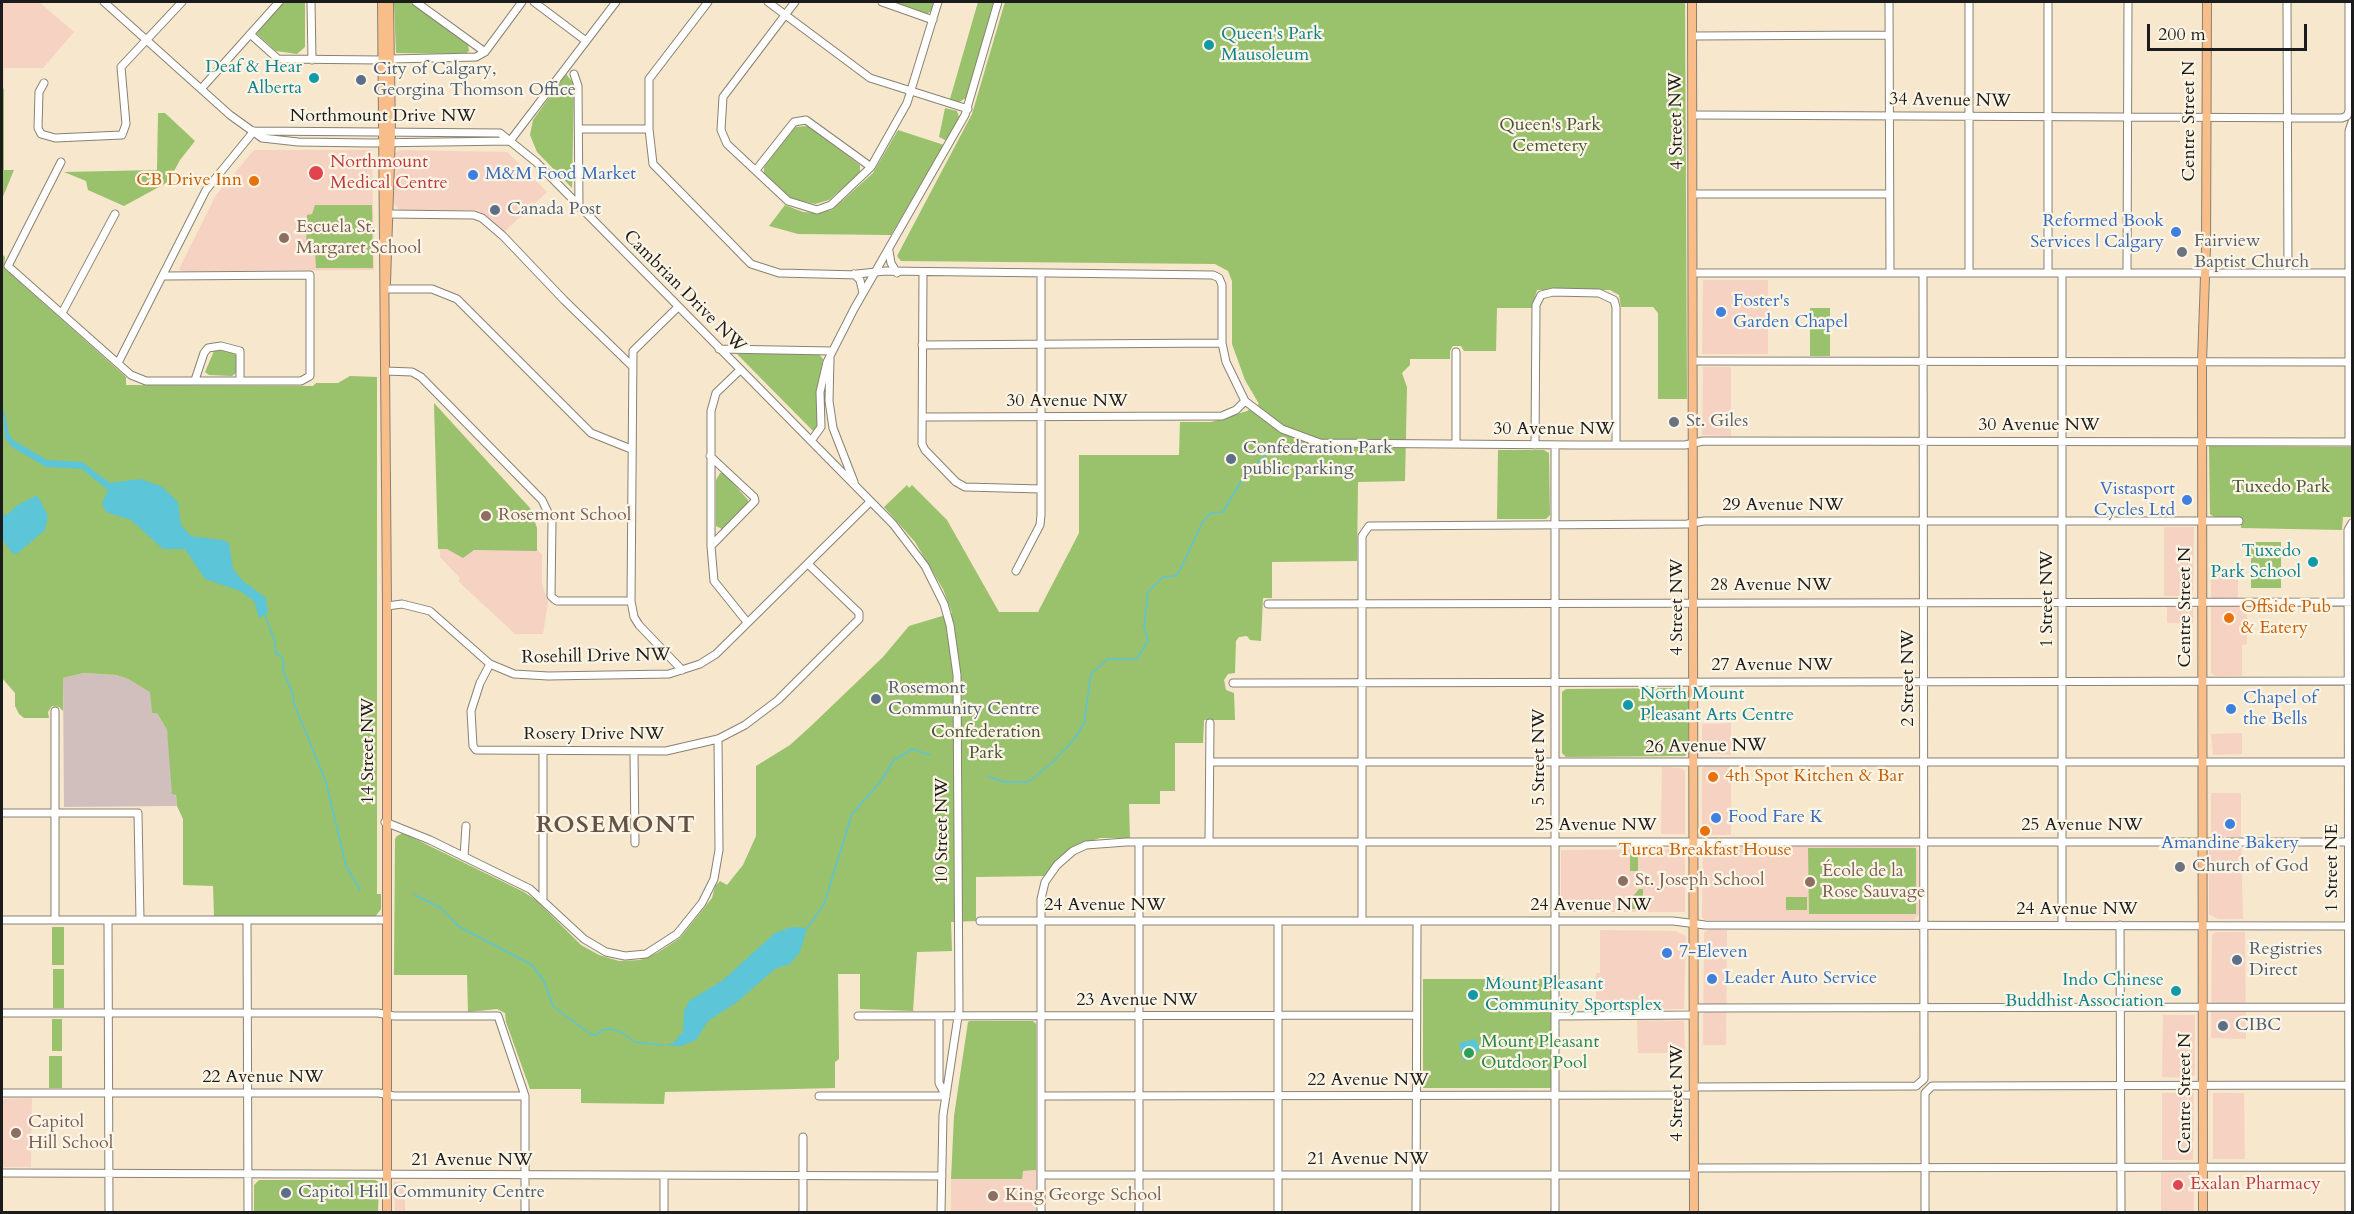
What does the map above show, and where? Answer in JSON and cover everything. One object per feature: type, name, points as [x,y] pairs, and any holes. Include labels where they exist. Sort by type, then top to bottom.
[{"type":"main road","name":"14 Street NW","points":[[382,2],[387,60]]},
{"type":"main road","name":"14 Street NW","points":[[387,1212],[386,371],[385,290],[382,274],[389,2]]},
{"type":"main road","name":"4 Street NW","points":[[1692,2],[1694,1212]]},
{"type":"main road","name":"Centre Street N","points":[[2203,1212],[2202,362],[2207,2]]},
{"type":"main road","name":"14 Street NW","points":[[385,290],[388,273],[390,214],[387,143]]},
{"type":"street","name":"Northmount Drive NW","points":[[104,2],[235,119],[268,140],[387,143],[510,141]]},
{"type":"street","points":[[44,83],[39,92],[38,128],[41,134],[55,138],[118,137],[125,131],[126,124],[120,72],[183,2]]},
{"type":"street","points":[[201,89],[279,2]]},
{"type":"street","points":[[311,2],[312,60]]},
{"type":"street","points":[[416,2],[485,52]]},
{"type":"street","points":[[250,34],[278,59],[469,58],[485,52],[522,2]]},
{"type":"street","points":[[534,2],[586,41]]},
{"type":"street","points":[[510,141],[616,2]]},
{"type":"street","points":[[708,2],[650,79],[649,129],[653,164],[751,264],[779,273],[1204,274],[1220,278],[1222,344],[1226,362],[1245,401]]},
{"type":"street","points":[[768,2],[870,78],[968,109]]},
{"type":"street","points":[[795,2],[723,97],[721,130],[727,144],[788,201],[817,210],[831,205],[871,167],[911,92],[938,2]]},
{"type":"street","points":[[884,2],[933,20]]},
{"type":"street","name":"10 Street NW","points":[[941,1212],[946,1096],[958,1016],[957,675],[954,646],[944,604],[925,566],[907,540],[811,441],[821,427],[820,392],[831,354],[863,293],[968,109],[998,2]]},
{"type":"street","points":[[1889,2],[1890,273]]},
{"type":"street","points":[[1969,2],[1969,273]]},
{"type":"street","points":[[2048,2],[2048,273]]},
{"type":"street","points":[[2127,273],[2128,2]]},
{"type":"street","points":[[2287,2],[2288,273]]},
{"type":"street","points":[[2349,2],[2351,42],[2349,131],[2351,442]]},
{"type":"street","points":[[1693,36],[1889,35]]},
{"type":"street","points":[[574,74],[578,86],[579,207]]},
{"type":"street","name":"34 Avenue NW","points":[[1693,115],[2350,120]]},
{"type":"street","points":[[756,170],[794,122],[806,120],[871,167]]},
{"type":"street","points":[[579,129],[649,129]]},
{"type":"street","name":"Northmount Drive NW","points":[[254,131],[494,131],[510,141]]},
{"type":"street","points":[[118,363],[206,190],[254,131]]},
{"type":"street","name":"Cambrian Drive NW","points":[[510,141],[536,162],[811,441]]},
{"type":"street","points":[[61,162],[9,262],[10,268],[118,363],[138,380],[301,381],[310,376],[310,275],[164,276]]},
{"type":"street","points":[[1694,194],[1889,194]]},
{"type":"street","points":[[62,313],[115,214]]},
{"type":"street","points":[[390,214],[474,215],[482,218],[503,236],[632,366]]},
{"type":"street","points":[[889,248],[895,273]]},
{"type":"street","points":[[923,273],[922,417],[925,450],[956,482],[975,488],[1041,489]]},
{"type":"street","points":[[1694,273],[2351,273]]},
{"type":"street","name":"2 Street NW","points":[[1923,273],[1925,1212]]},
{"type":"street","name":"1 Street NW","points":[[2062,273],[2062,925]]},
{"type":"street","points":[[855,274],[860,280],[863,293]]},
{"type":"street","points":[[1016,571],[1040,525],[1041,274]]},
{"type":"street","points":[[385,290],[432,289],[457,299],[591,433],[631,449]]},
{"type":"street","points":[[1535,445],[1536,305],[1541,295],[1553,292],[1608,295],[1614,300],[1616,307],[1616,445]]},
{"type":"street","points":[[678,307],[633,351],[630,601],[634,618],[639,625],[682,670]]},
{"type":"street","points":[[922,345],[1222,344]]},
{"type":"street","points":[[195,380],[204,352],[208,348],[221,346],[240,351],[240,380]]},
{"type":"street","points":[[719,349],[831,354]]},
{"type":"street","points":[[1456,352],[1456,444]]},
{"type":"street","name":"10 Street NW","points":[[831,354],[829,401],[833,428],[857,489]]},
{"type":"street","points":[[1694,361],[2350,362]]},
{"type":"street","points":[[740,370],[720,388],[713,399],[710,456],[711,546],[714,581],[747,622]]},
{"type":"street","points":[[386,371],[412,372],[421,377],[542,500],[552,521],[551,590],[554,599],[557,601],[630,601]]},
{"type":"street","name":"30 Avenue NW","points":[[922,417],[1222,416],[1236,410],[1245,401],[1282,429],[1320,443],[1616,445],[1923,441],[2351,442]]},
{"type":"street","name":"5 Street NW","points":[[1555,445],[1555,1212]]},
{"type":"street","points":[[710,456],[754,496],[755,501],[711,546]]},
{"type":"street","name":"Rosehill Drive NW","points":[[387,606],[402,604],[430,611],[490,664],[514,674],[657,675],[682,670],[700,664],[716,654],[870,502]]},
{"type":"street","name":"29 Avenue NW","points":[[1362,603],[1362,536],[1365,528],[1373,525],[2239,521]]},
{"type":"street","name":"1 Street NE","points":[[2349,1212],[2351,1167],[2351,523]]},
{"type":"street","name":"Rosery Drive NW","points":[[490,664],[480,683],[471,711],[472,746],[476,750],[666,751],[718,740],[745,725],[778,699],[859,619],[860,613],[808,564]]},
{"type":"street","name":"28 Avenue NW","points":[[1268,604],[2350,602]]},
{"type":"street","points":[[1362,603],[1362,921]]},
{"type":"street","name":"27 Avenue NW","points":[[1233,683],[2350,681]]},
{"type":"street","points":[[55,919],[56,711]]},
{"type":"street","points":[[1209,841],[1210,723]]},
{"type":"street","points":[[386,822],[530,888],[584,939],[606,952],[625,956],[645,954],[677,934],[702,903],[714,879],[718,863],[718,740]]},
{"type":"street","points":[[543,751],[543,899]]},
{"type":"street","points":[[634,752],[634,843]]},
{"type":"street","name":"26 Avenue NW","points":[[1209,762],[2350,762]]},
{"type":"street","points":[[2,813],[138,813],[140,920]]},
{"type":"street","points":[[464,857],[466,826]]},
{"type":"street","name":"25 Avenue NW","points":[[1041,1212],[1043,887],[1062,860],[1079,848],[1093,843],[1209,841],[2350,842]]},
{"type":"street","points":[[1139,842],[1139,1212]]},
{"type":"street","points":[[2,920],[386,920]]},
{"type":"street","points":[[108,920],[109,1212]]},
{"type":"street","points":[[247,920],[248,1212]]},
{"type":"street","name":"24 Avenue NW","points":[[980,921],[1555,921],[2350,926]]},
{"type":"street","points":[[1278,921],[1278,1212]]},
{"type":"street","points":[[1416,1212],[1417,921]]},
{"type":"street","points":[[2120,925],[2121,1212]]},
{"type":"street","points":[[1556,1016],[1924,1008],[2350,1007]]},
{"type":"street","points":[[2,1013],[247,1013],[498,1017],[525,1096],[525,1212]]},
{"type":"street","name":"23 Avenue NW","points":[[858,1016],[1416,1015]]},
{"type":"street","name":"10 Street NW","points":[[939,1016],[939,1083],[946,1096]]},
{"type":"street","name":"22 Avenue NW","points":[[1041,1096],[1555,1095],[1917,1086],[2350,1085]]},
{"type":"street","name":"22 Avenue NW","points":[[2,1093],[525,1096]]},
{"type":"street","points":[[819,1096],[946,1096]]},
{"type":"street","points":[[803,1137],[803,1212]]},
{"type":"street","name":"21 Avenue NW","points":[[1041,1175],[1555,1175],[1924,1167],[2351,1167]]},
{"type":"street","name":"21 Avenue NW","points":[[2,1173],[942,1176]]},
{"type":"street","points":[[664,1176],[664,1212]]},
{"type":"shaded area","points":[[2,2],[39,2],[74,32],[43,68],[4,68],[2,175]]},
{"type":"shaded area","name":"Escuela St. Margaret School","points":[[254,150],[372,150],[374,270],[182,271],[179,269],[216,195]]},
{"type":"shaded area","points":[[400,150],[507,152],[547,192],[504,232],[478,210],[400,210],[394,204],[394,154]]},
{"type":"shaded area","points":[[1703,280],[1768,280],[1768,354],[1702,354]]},
{"type":"shaded area","points":[[1703,367],[1731,367],[1731,436],[1702,435]]},
{"type":"shaded area","name":"Rosemont School","points":[[434,403],[533,513],[537,528],[537,550],[542,554],[542,584],[548,602],[543,634],[515,634],[458,581],[460,578],[440,557]]},
{"type":"shaded area","points":[[2164,527],[2194,527],[2193,593],[2190,596],[2164,596]]},
{"type":"shaded area","points":[[2211,570],[2238,570],[2238,607],[2247,607],[2247,644],[2242,645],[2242,676],[2215,676],[2211,673]]},
{"type":"shaded area","points":[[2167,607],[2193,607],[2193,623],[2167,623]]},
{"type":"shaded area","points":[[84,673],[116,675],[151,692],[152,712],[157,713],[167,730],[177,806],[64,807],[63,678]]},
{"type":"shaded area","points":[[1731,723],[1731,755],[1702,753],[1702,724]]},
{"type":"shaded area","points":[[2242,733],[2242,754],[2213,755],[2211,734]]},
{"type":"shaded area","points":[[1731,766],[1731,835],[1706,835],[1702,832],[1702,768]]},
{"type":"shaded area","points":[[1662,767],[1681,768],[1685,771],[1685,834],[1661,834]]},
{"type":"shaded area","points":[[2211,793],[2241,793],[2241,837],[2211,837]]},
{"type":"shaded area","name":"École de la Rose Sauvage","points":[[1914,846],[1918,850],[1919,914],[1914,920],[1705,920],[1702,917],[1703,847]]},
{"type":"shaded area","points":[[2209,846],[2241,846],[2243,919],[2218,919],[2209,914]]},
{"type":"shaded area","name":"St. Joseph School","points":[[1685,849],[1685,912],[1561,912],[1561,850]]},
{"type":"shaded area","points":[[1600,930],[1675,931],[1686,936],[1684,1009],[1596,1009],[1596,973],[1600,973]]},
{"type":"shaded area","points":[[1727,930],[1726,1045],[1703,1045],[1704,932]]},
{"type":"shaded area","points":[[2216,932],[2245,932],[2246,1039],[2211,1038],[2212,935]]},
{"type":"shaded area","points":[[2163,1015],[2195,1015],[2195,1074],[2191,1078],[2162,1077]]},
{"type":"shaded area","points":[[1637,1020],[1684,1021],[1685,1053],[1638,1053]]},
{"type":"shaded area","points":[[2162,1093],[2194,1093],[2193,1160],[2162,1160]]},
{"type":"shaded area","points":[[2213,1093],[2244,1093],[2245,1159],[2213,1159]]},
{"type":"shaded area","name":"Capitol Hill School","points":[[32,1098],[31,1167],[2,1167],[2,1099]]},
{"type":"shaded area","name":"King George School","points":[[1036,1170],[1036,1212],[951,1212],[951,1179],[1022,1179],[1022,1171]]},
{"type":"shaded area","points":[[2161,1171],[2190,1172],[2194,1176],[2194,1212],[2161,1212]]},
{"type":"shaded area","points":[[394,1182],[405,1182],[405,1212],[395,1212]]},
{"type":"green space","points":[[282,2],[305,2],[305,47],[297,54],[276,51],[257,34],[258,29]]},
{"type":"green space","points":[[394,2],[410,2],[468,45],[469,51],[465,54],[396,53]]},
{"type":"green space","points":[[893,2],[934,2],[931,11],[927,14]]},
{"type":"green space","points":[[978,2],[995,2],[968,97],[959,102],[950,99]]},
{"type":"green space","points":[[1005,2],[1685,2],[1687,399],[1658,399],[1658,313],[1653,307],[1621,307],[1619,295],[1610,290],[1537,290],[1532,308],[1497,308],[1496,351],[1464,351],[1461,346],[1453,346],[1450,359],[1410,359],[1410,365],[1402,373],[1407,387],[1405,481],[1358,482],[1357,561],[1272,562],[1272,598],[1263,598],[1261,641],[1250,640],[1247,636],[1239,637],[1236,641],[1235,673],[1228,674],[1224,680],[1226,690],[1234,693],[1235,720],[1204,720],[1203,743],[1175,743],[1175,791],[1160,791],[1160,804],[1129,804],[1130,838],[1100,838],[1079,845],[1046,876],[976,877],[976,921],[951,922],[952,951],[917,952],[913,1011],[860,1009],[860,974],[838,974],[839,1059],[835,1062],[835,1088],[665,1092],[664,1104],[581,1103],[581,1089],[530,1089],[506,1022],[505,1013],[497,1009],[468,1012],[467,975],[394,975],[395,839],[397,836],[403,833],[524,892],[537,901],[581,945],[599,955],[619,961],[640,960],[657,953],[680,938],[712,898],[715,886],[720,881],[727,885],[743,865],[756,836],[756,766],[790,745],[812,725],[883,657],[909,626],[952,613],[943,589],[915,542],[884,507],[907,485],[909,488],[912,485],[947,520],[999,612],[1038,612],[1079,533],[1079,455],[1179,455],[1180,422],[1211,422],[1247,411],[1259,404],[1245,380],[1232,344],[1232,281],[1228,271],[1215,264],[901,261],[897,256],[972,114]]},
{"type":"green space","points":[[566,74],[574,84],[572,188],[537,152],[530,135],[533,120]]},
{"type":"green space","points":[[2,87],[4,89],[4,170],[14,170],[2,199]]},
{"type":"green space","points":[[945,108],[957,111],[959,117],[947,141],[939,137]]},
{"type":"green space","points":[[158,113],[165,113],[195,141],[180,160],[168,182],[124,206],[88,190],[86,181],[64,172],[157,170]]},
{"type":"green space","points":[[808,126],[860,165],[860,173],[829,200],[815,204],[791,199],[764,173],[764,167],[795,127]]},
{"type":"green space","points":[[898,130],[944,145],[891,235],[798,234],[769,226],[785,205],[803,212],[817,213],[832,210],[873,173]]},
{"type":"green space","points":[[315,205],[372,205],[373,268],[316,268],[315,252],[306,251],[307,215],[312,214]]},
{"type":"green space","points":[[2,254],[5,257],[4,268],[126,377],[126,385],[313,386],[316,383],[338,383],[350,376],[377,377],[377,894],[381,894],[381,909],[375,917],[214,916],[213,886],[183,885],[183,819],[177,806],[176,795],[172,794],[167,730],[157,713],[152,713],[150,692],[128,679],[116,675],[84,673],[63,678],[63,711],[59,707],[52,706],[48,712],[49,718],[24,718],[19,714],[15,706],[15,693],[2,678]]},
{"type":"green space","points":[[1810,308],[1830,308],[1830,356],[1810,356]]},
{"type":"green space","points":[[229,350],[237,356],[236,373],[232,376],[209,375],[205,372],[214,351]]},
{"type":"green space","points":[[737,354],[819,354],[823,359],[817,392],[818,427],[813,431]]},
{"type":"green space","name":"Rosemont School","points":[[434,403],[530,508],[537,528],[537,551],[474,550],[463,558],[447,549],[438,549]]},
{"type":"green space","name":"Tuxedo Park","points":[[2209,446],[2352,447],[2352,517],[2343,517],[2342,530],[2241,528],[2241,517],[2214,517],[2210,514]]},
{"type":"green space","points":[[1498,450],[1544,450],[1549,453],[1550,515],[1546,519],[1497,519]]},
{"type":"green space","points":[[720,473],[724,473],[748,500],[748,504],[722,529],[716,526],[716,480]]},
{"type":"green space","points":[[2251,542],[2281,542],[2281,588],[2251,588]]},
{"type":"green space","points":[[1683,688],[1689,693],[1688,752],[1685,756],[1566,757],[1562,753],[1562,692],[1566,689]]},
{"type":"green space","points":[[1808,848],[1916,848],[1916,914],[1809,914]]},
{"type":"green space","points":[[1630,854],[1638,854],[1638,871],[1630,871]]},
{"type":"green space","points":[[1639,889],[1643,889],[1643,909],[1626,909],[1626,905]]},
{"type":"green space","points":[[1786,897],[1807,897],[1807,910],[1786,910]]},
{"type":"green space","points":[[52,927],[64,927],[64,965],[52,965]]},
{"type":"green space","points":[[53,969],[64,969],[64,1008],[53,1008]]},
{"type":"green space","points":[[1423,979],[1551,979],[1551,1088],[1423,1088]]},
{"type":"green space","points":[[52,1019],[62,1019],[62,1051],[52,1051]]},
{"type":"green space","points":[[1033,1021],[1036,1024],[1036,1170],[1023,1171],[1022,1179],[951,1179],[954,1116],[968,1022]]},
{"type":"green space","points":[[49,1056],[62,1056],[62,1088],[49,1088]]},
{"type":"green space","points":[[259,1180],[375,1180],[379,1182],[378,1212],[254,1212],[254,1185]]},
{"type":"water","points":[[2,402],[9,434],[13,440],[47,460],[82,462],[110,483],[140,479],[161,486],[178,502],[181,525],[191,536],[223,540],[229,543],[233,569],[243,581],[266,598],[268,613],[259,618],[254,601],[240,591],[205,579],[185,549],[163,549],[131,520],[106,512],[102,503],[108,490],[82,469],[46,467],[12,447],[5,438]]},
{"type":"water","points":[[37,495],[48,516],[45,530],[18,553],[13,554],[2,539],[2,515],[8,514],[16,506]]},
{"type":"water","points":[[792,927],[807,928],[800,952],[790,964],[775,969],[737,1002],[708,1021],[696,1040],[681,1046],[662,1045],[673,1043],[683,1032],[684,1011],[689,1001],[723,980],[775,933]]},
{"type":"water","points":[[1476,1039],[1480,1051],[1469,1051],[1470,1058],[1464,1061],[1459,1043]]},
{"type":"waterway","points":[[987,776],[1004,782],[1028,782],[1051,764],[1073,741],[1084,724],[1091,674],[1108,659],[1136,659],[1148,641],[1144,626],[1148,592],[1163,577],[1175,576],[1203,521],[1211,513],[1223,512],[1244,476],[1267,454]]},
{"type":"waterway","points":[[265,615],[275,642],[276,654],[281,656],[284,664],[283,670],[294,697],[293,701],[326,782],[346,866],[360,890]]},
{"type":"waterway","points":[[807,928],[824,904],[852,814],[881,781],[893,761],[912,749],[930,755]]},
{"type":"waterway","points":[[415,895],[441,908],[458,926],[532,965],[544,981],[553,1006],[590,1034],[597,1035],[601,1030],[611,1029],[621,1032],[635,1042],[662,1045]]},
{"type":"place","name":"Queen's Park Mausoleum","points":[[1209,45]]},
{"type":"place","name":"Deaf & Hear Alberta","points":[[314,78]]},
{"type":"place","name":"City of Calgary, Georgina Thomson Office","points":[[361,80]]},
{"type":"place","name":"Northmount Medical Centre","points":[[316,173]]},
{"type":"place","name":"M&M Food Market","points":[[473,175]]},
{"type":"place","name":"CB Drive Inn","points":[[254,181]]},
{"type":"place","name":"Canada Post","points":[[495,210]]},
{"type":"place","name":"Reformed Book Services | Calgary","points":[[2176,232]]},
{"type":"place","name":"Escuela St. Margaret School","points":[[284,238]]},
{"type":"place","name":"Fairview Baptist Church","points":[[2182,252]]},
{"type":"place","name":"Foster's Garden Chapel","points":[[1721,312]]},
{"type":"place","name":"St. Giles","points":[[1674,422]]},
{"type":"place","name":"Confederation Park public parking","points":[[1231,459]]},
{"type":"place","name":"Vistasport Cycles Ltd","points":[[2187,500]]},
{"type":"place","name":"Rosemont School","points":[[486,516]]},
{"type":"place","name":"Tuxedo Park School","points":[[2313,562]]},
{"type":"place","name":"Offside Pub & Eatery","points":[[2229,618]]},
{"type":"place","name":"Rosemont Community Centre","points":[[876,699]]},
{"type":"place","name":"North Mount Pleasant Arts Centre","points":[[1628,705]]},
{"type":"place","name":"Chapel of the Bells","points":[[2231,709]]},
{"type":"place","name":"4th Spot Kitchen & Bar","points":[[1713,777]]},
{"type":"place","name":"Food Fare K","points":[[1716,818]]},
{"type":"place","name":"Amandine Bakery","points":[[2230,824]]},
{"type":"place","name":"Turca Breakfast House","points":[[1705,831]]},
{"type":"place","name":"Church of God","points":[[2180,867]]},
{"type":"place","name":"St. Joseph School","points":[[1623,881]]},
{"type":"place","name":"École de la Rose Sauvage","points":[[1810,882]]},
{"type":"place","name":"7-Eleven","points":[[1667,953]]},
{"type":"place","name":"Registries Direct","points":[[2237,960]]},
{"type":"place","name":"Leader Auto Service","points":[[1712,979]]},
{"type":"place","name":"Indo Chinese Buddhist Association","points":[[2176,991]]},
{"type":"place","name":"Mount Pleasant Community Sportsplex","points":[[1473,995]]},
{"type":"place","name":"CIBC","points":[[2223,1026]]},
{"type":"place","name":"Mount Pleasant Outdoor Pool","points":[[1469,1053]]},
{"type":"place","name":"Capitol Hill School","points":[[16,1133]]},
{"type":"place","name":"Exalan Pharmacy","points":[[2178,1185]]},
{"type":"place","name":"Capitol Hill Community Centre","points":[[286,1193]]},
{"type":"place","name":"King George School","points":[[993,1196]]},
{"type":"district","name":"ROSEMONT","points":[[616,826]]},
{"type":"park label","name":"Queen's Park Cemetery","points":[[1550,136]]},
{"type":"park label","name":"Confederation Park","points":[[986,743]]}]
